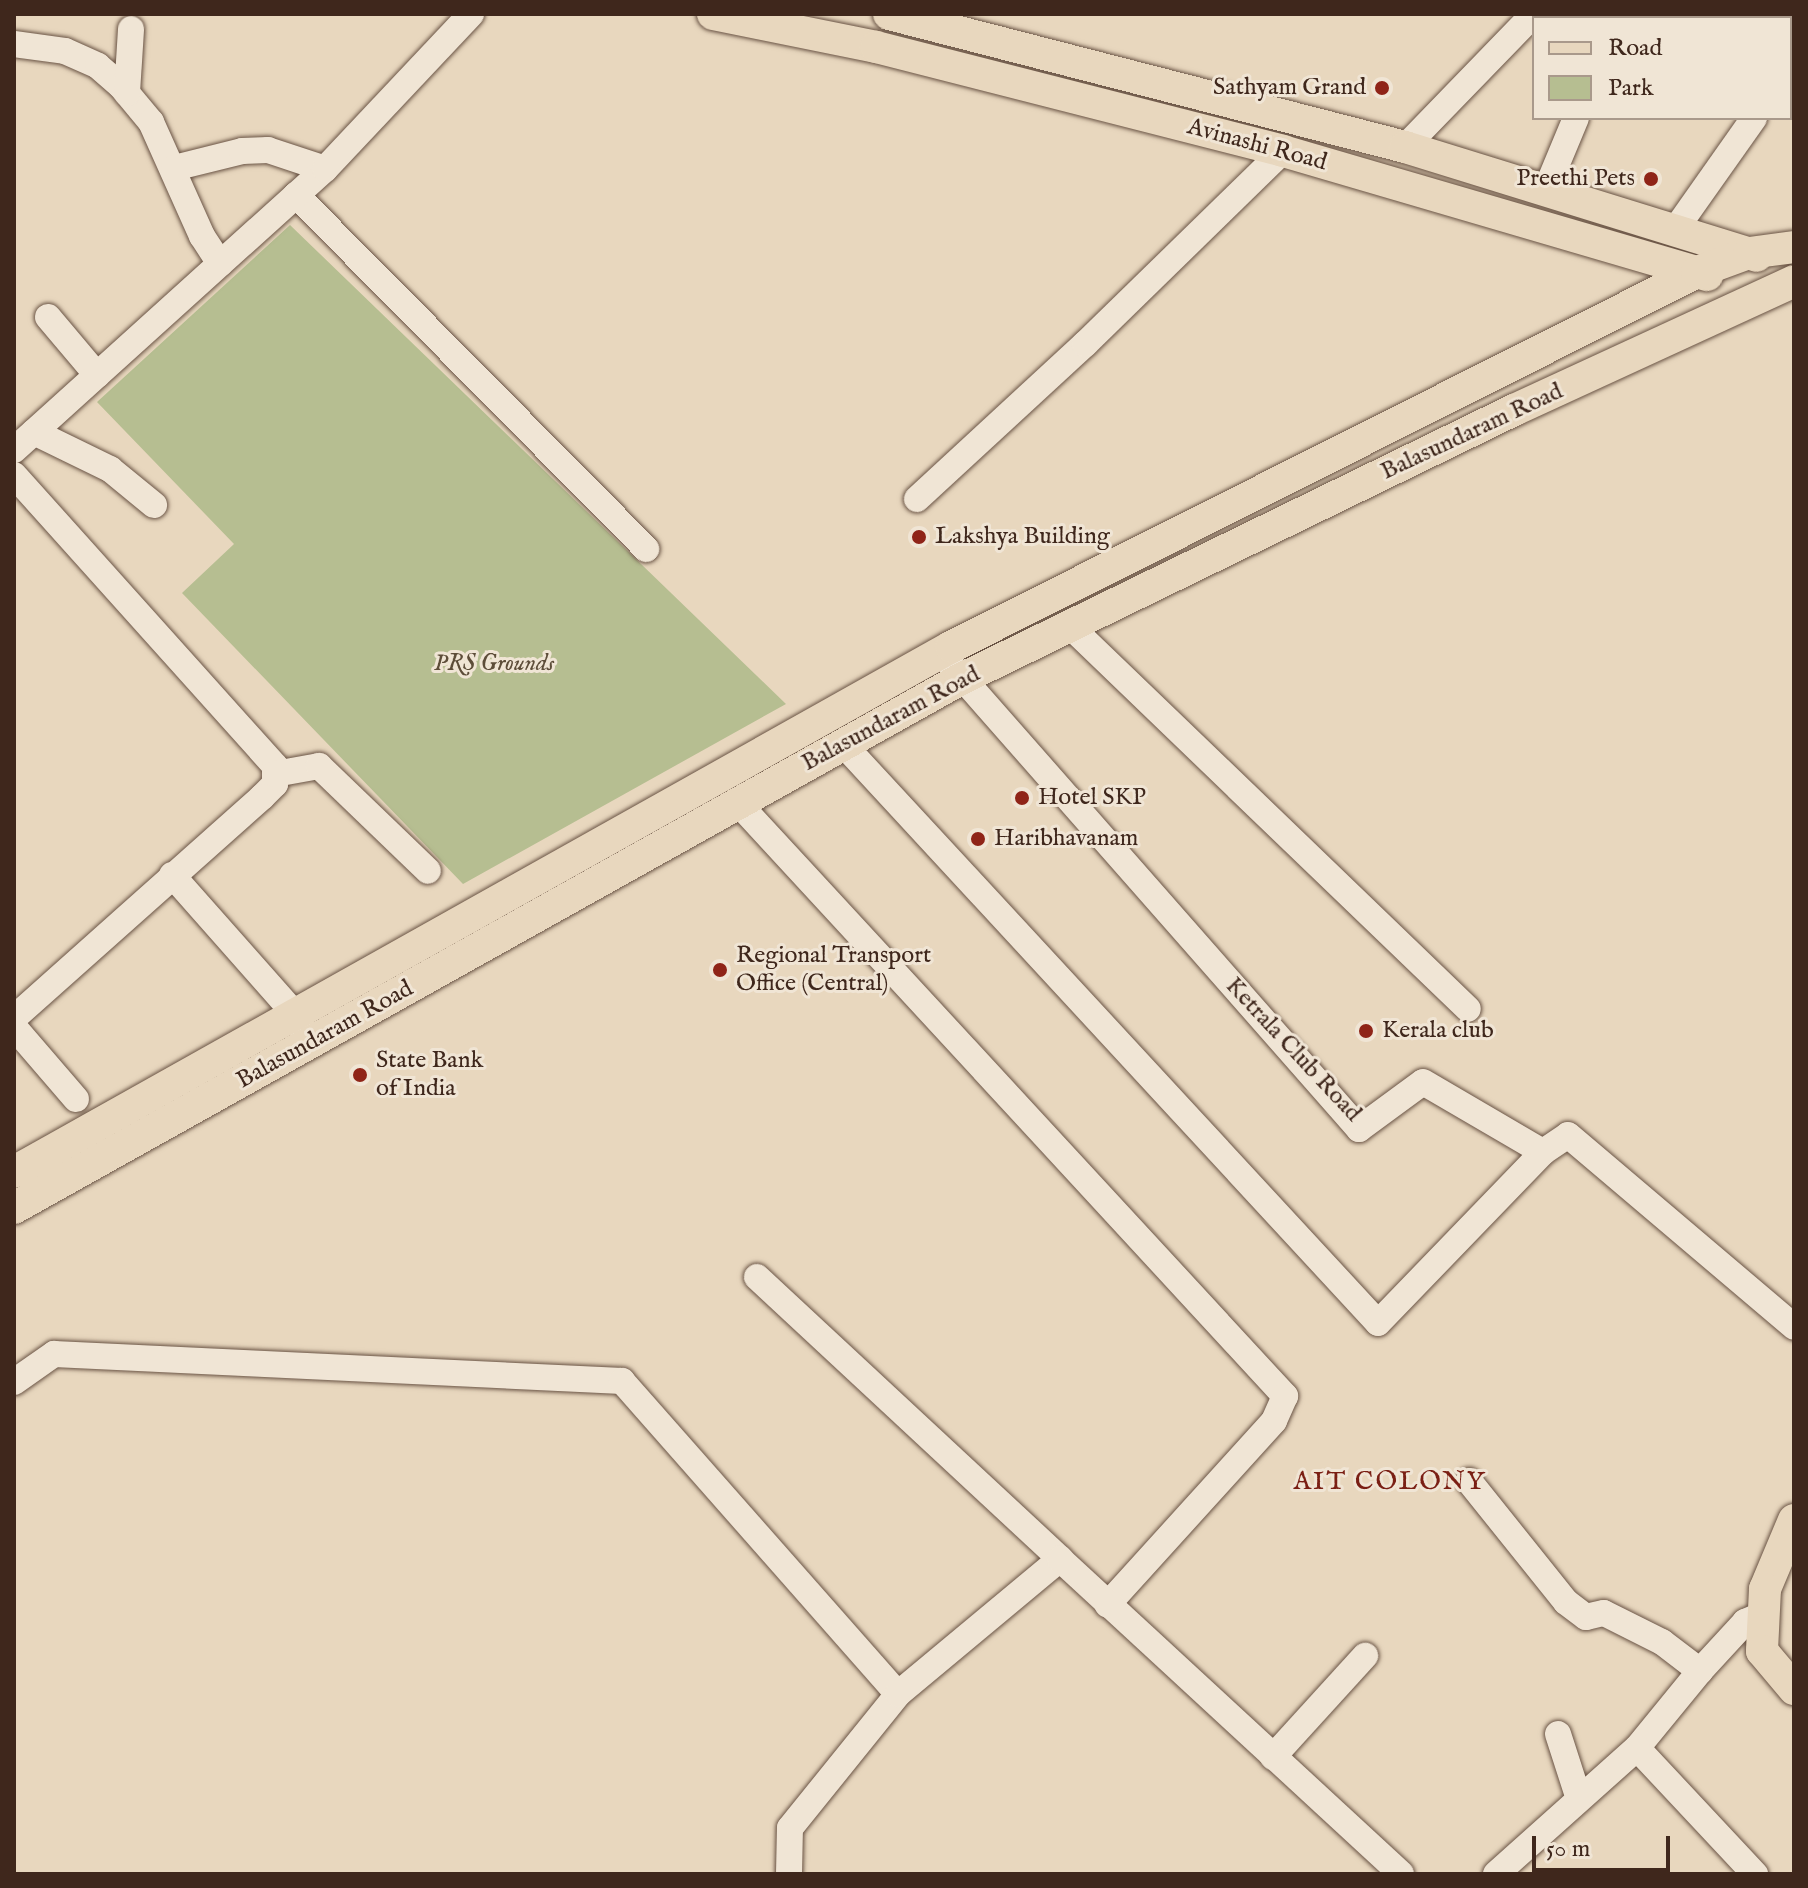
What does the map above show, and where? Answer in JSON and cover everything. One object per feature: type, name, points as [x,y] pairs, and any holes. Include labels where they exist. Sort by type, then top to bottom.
[{"type":"main road","name":"Avinashi Road","points":[[713,14],[876,47],[1283,151],[1697,272],[1785,292]]},
{"type":"main road","name":"Avinashi Road","points":[[889,14],[1405,147],[1794,267]]},
{"type":"main road","points":[[1749,253],[1794,247]]},
{"type":"main road","name":"Balasundaram Road","points":[[14,1172],[942,652],[1697,272],[1749,253]]},
{"type":"main road","name":"Balasundaram Road","points":[[14,1208],[961,679],[1514,410],[1785,292]]},
{"type":"main road","points":[[662,808],[679,836]]},
{"type":"main road","points":[[1794,1520],[1765,1589],[1762,1651],[1794,1689]]},
{"type":"street","points":[[14,450],[325,169],[471,14]]},
{"type":"street","points":[[1405,147],[1532,16]]},
{"type":"street","points":[[127,93],[131,29]]},
{"type":"street","points":[[14,44],[65,51],[98,66],[127,93],[151,122],[202,236],[220,264]]},
{"type":"street","points":[[1546,190],[1575,120]]},
{"type":"street","points":[[1675,230],[1753,120]]},
{"type":"street","points":[[174,168],[242,151],[268,150],[325,169]]},
{"type":"street","points":[[917,499],[1085,344],[1283,151]]},
{"type":"street","points":[[296,195],[646,549]]},
{"type":"street","points":[[48,317],[97,375]]},
{"type":"street","points":[[34,432],[110,469],[154,505]]},
{"type":"street","points":[[14,475],[275,766],[275,784],[262,797],[14,1018]]},
{"type":"street","points":[[1070,626],[1468,1009]]},
{"type":"street","points":[[942,652],[961,679]]},
{"type":"street","name":"Ketrala Club Road","points":[[961,679],[1359,1129],[1423,1082],[1543,1152]]},
{"type":"street","points":[[843,744],[1378,1323],[1543,1152],[1568,1135],[1794,1327]]},
{"type":"street","points":[[275,774],[319,766],[428,871]]},
{"type":"street","points":[[738,803],[1285,1396],[1274,1421],[1107,1605]]},
{"type":"street","points":[[172,875],[296,1015],[310,1044]]},
{"type":"street","points":[[14,1027],[76,1099]]},
{"type":"street","points":[[757,1277],[1107,1605],[1401,1874]]},
{"type":"street","points":[[14,1382],[54,1354],[622,1381],[898,1694]]},
{"type":"street","points":[[1469,1481],[1566,1602],[1586,1617],[1604,1613],[1662,1642],[1700,1671]]},
{"type":"street","points":[[789,1874],[790,1828],[898,1694],[1060,1559]]},
{"type":"street","points":[[1496,1874],[1637,1748],[1745,1622],[1764,1614]]},
{"type":"street","points":[[1273,1757],[1365,1656]]},
{"type":"street","points":[[1558,1734],[1579,1799]]},
{"type":"street","points":[[1637,1748],[1755,1874]]},
{"type":"green space","name":"PRS Grounds","points":[[290,225],[786,704],[463,884],[182,593],[234,544],[97,402]]},
{"type":"place","name":"Sathyam Grand","points":[[1382,88]]},
{"type":"place","name":"Preethi Pets","points":[[1651,179]]},
{"type":"place","name":"Lakshya Building","points":[[919,537]]},
{"type":"place","name":"Hotel SKP","points":[[1022,798]]},
{"type":"place","name":"Haribhavanam","points":[[978,839]]},
{"type":"place","name":"Regional Transport Office (Central)","points":[[720,970]]},
{"type":"place","name":"Kerala club","points":[[1366,1031]]},
{"type":"place","name":"State Bank of India","points":[[360,1075]]},
{"type":"district","name":"AIT COLONY","points":[[1390,1482]]}]
